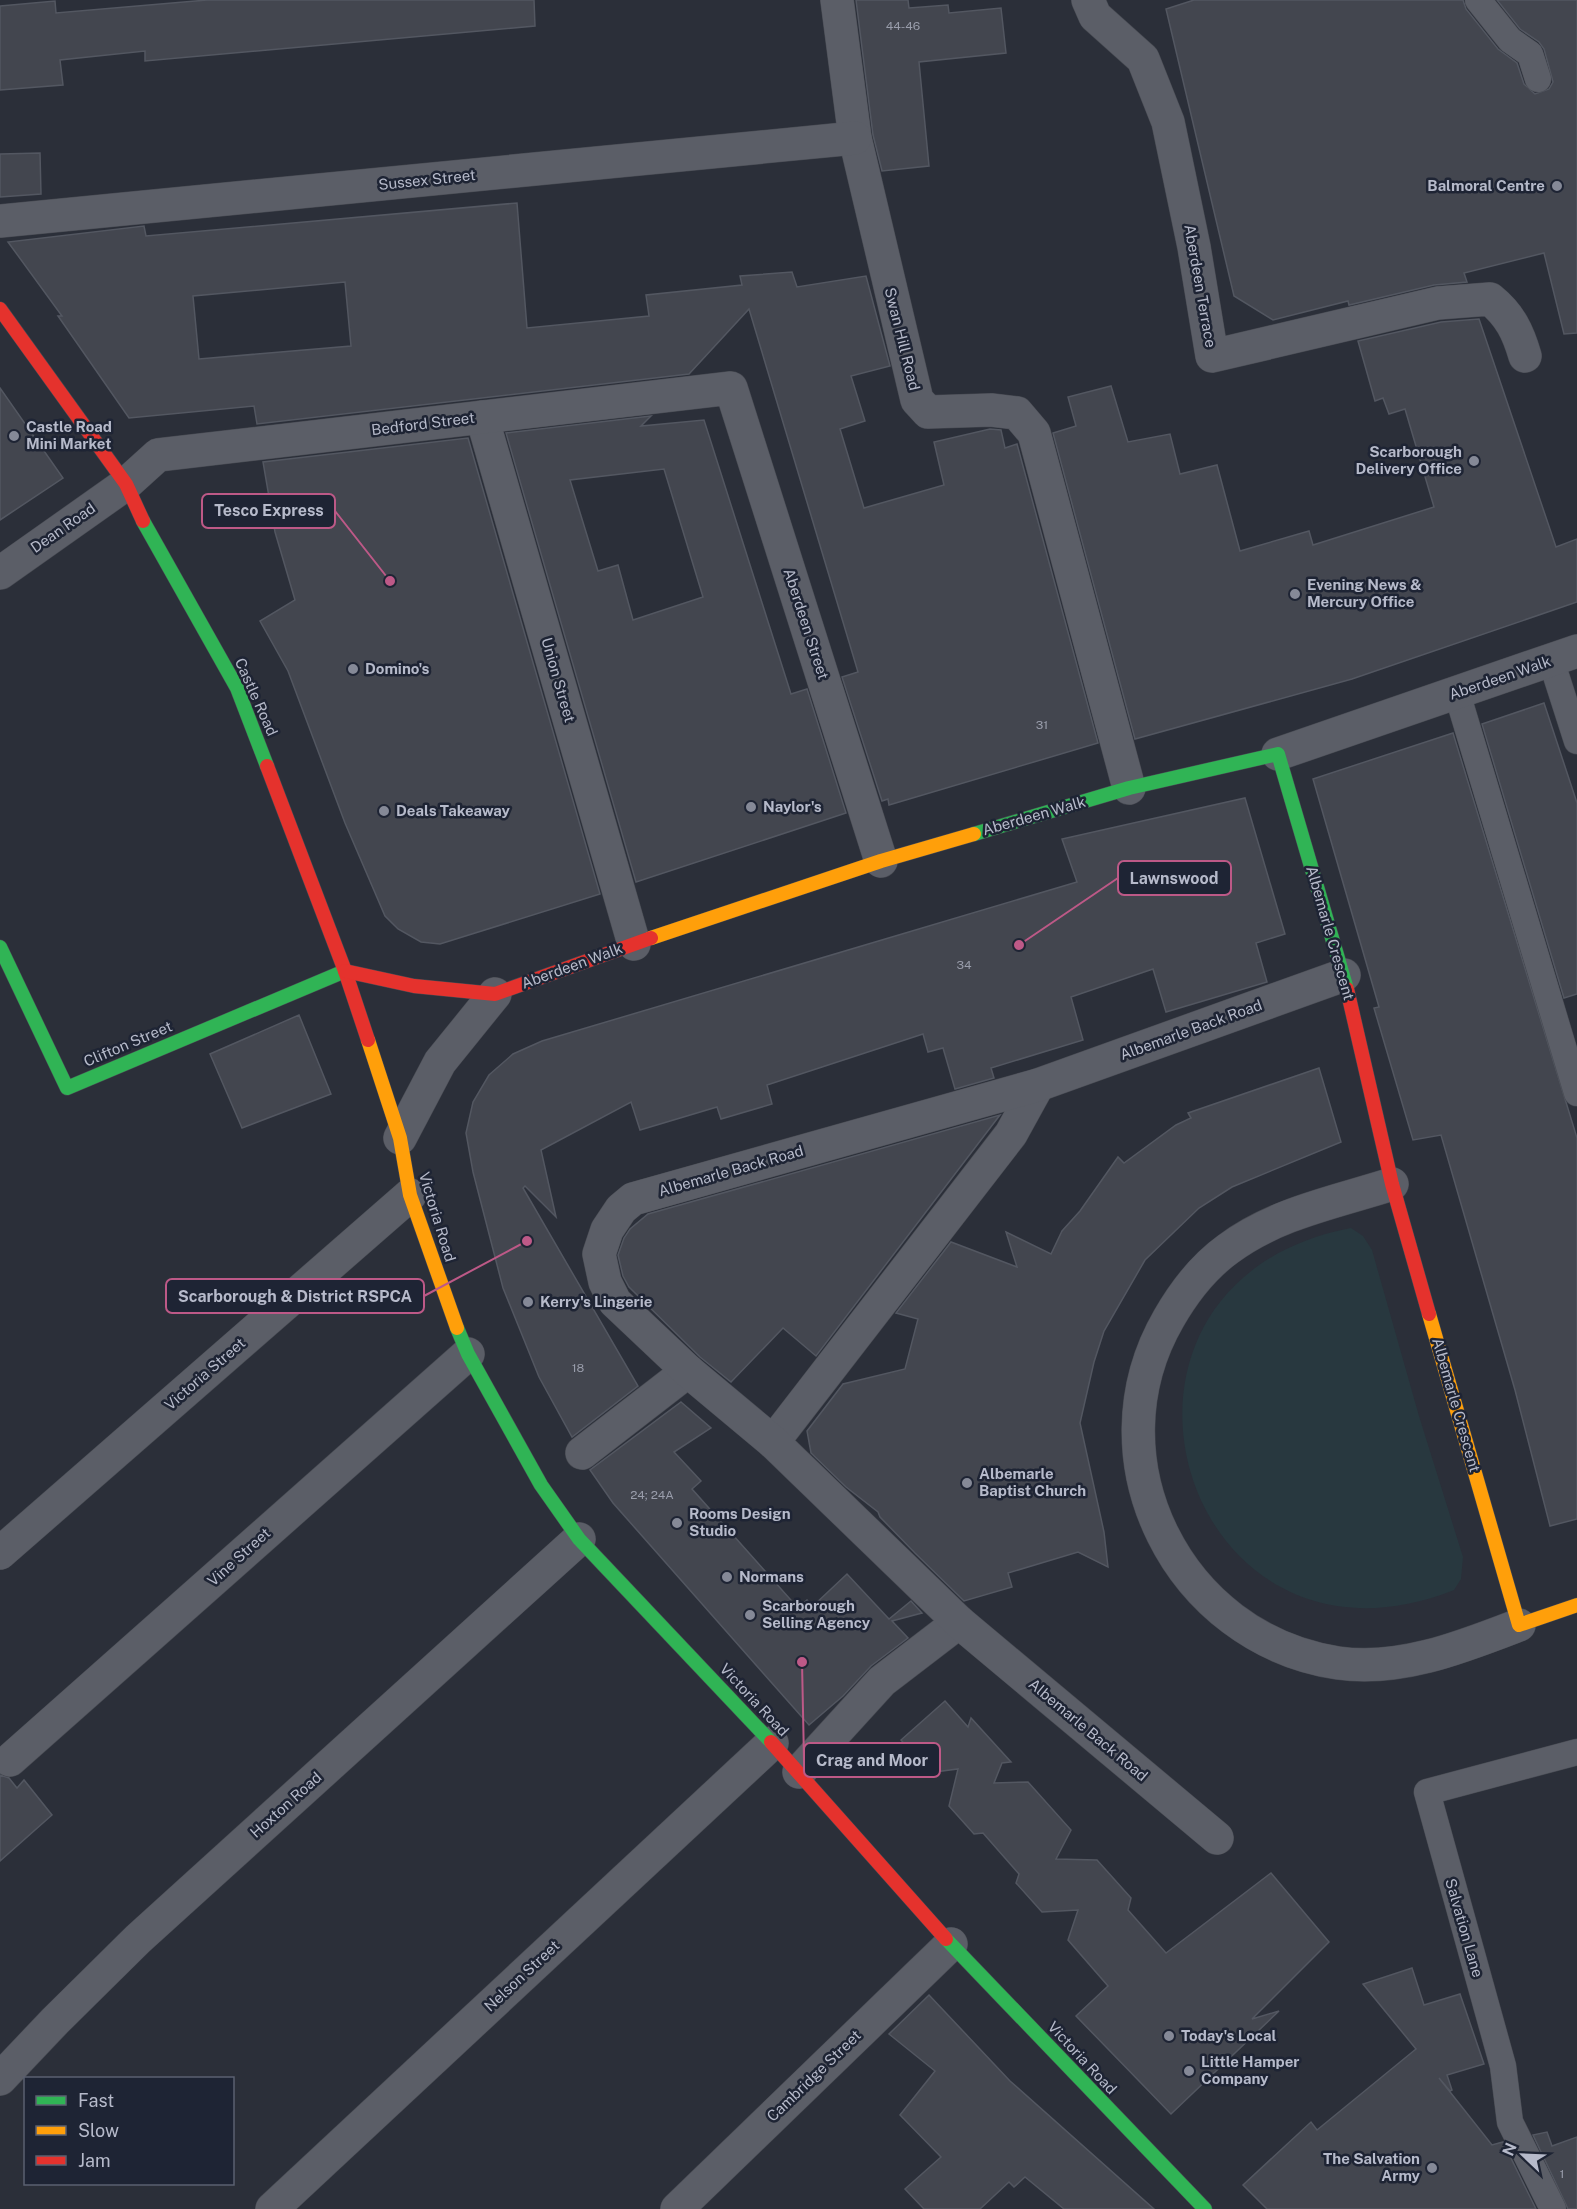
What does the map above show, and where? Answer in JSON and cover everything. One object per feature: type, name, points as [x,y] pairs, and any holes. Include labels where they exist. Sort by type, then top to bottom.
[{"type":"street","name":"Swan Hill Road","points":[[837,0],[855,138],[917,400],[928,412],[991,410],[1017,413],[1034,433],[1129,788]]},
{"type":"street","name":"Aberdeen Terrace","points":[[1088,0],[1095,16],[1143,59],[1168,122],[1194,247],[1212,356],[1438,303],[1490,299],[1505,311],[1518,333],[1525,356]]},
{"type":"street","name":"Sussex Street","points":[[0,221],[855,138]]},
{"type":"street","name":"Castle Road","points":[[0,309],[126,484],[147,530],[237,688],[345,971],[400,1138]]},
{"type":"street","name":"Bedford Street","points":[[126,484],[158,455],[731,388]]},
{"type":"street","name":"Aberdeen Street","points":[[731,388],[881,861]]},
{"type":"street","name":"Union Street","points":[[482,417],[634,944]]},
{"type":"street","name":"Dean Road","points":[[0,573],[126,484]]},
{"type":"street","name":"Aberdeen Walk","points":[[345,971],[414,986],[454,992],[495,994],[634,944],[881,861],[1129,788],[1278,754],[1564,656]]},
{"type":"street","name":"Albemarle Crescent","points":[[1278,754],[1344,975],[1392,1184],[1519,1625]]},
{"type":"street","name":"Clifton Street","points":[[0,947],[67,1088],[345,971]]},
{"type":"street","name":"Albemarle Back Road","points":[[1216,1838],[959,1622],[772,1442],[688,1371],[615,1302],[605,1282],[599,1254],[607,1230],[621,1209],[633,1199],[1038,1085],[1344,975]]},
{"type":"street","points":[[400,1138],[440,1062],[495,994]]},
{"type":"street","points":[[772,1442],[1011,1134],[1038,1085]]},
{"type":"street","name":"Victoria Road","points":[[400,1138],[410,1195],[441,1287],[468,1354],[541,1485],[579,1539],[799,1772],[951,1944],[1205,2209]]},
{"type":"street","points":[[1392,1184],[1284,1216],[1254,1231],[1226,1250],[1201,1273],[1180,1300],[1162,1329],[1149,1361],[1141,1394],[1138,1428],[1143,1480],[1153,1515],[1168,1547],[1188,1576],[1212,1603],[1240,1625],[1270,1643],[1338,1663],[1373,1665],[1409,1662],[1577,1605]]},
{"type":"street","name":"Victoria Street","points":[[0,1553],[410,1195]]},
{"type":"street","name":"Vine Street","points":[[10,1760],[468,1354]]},
{"type":"street","points":[[582,1453],[688,1371]]},
{"type":"street","name":"Hoxton Road","points":[[0,2079],[55,2020],[138,1939],[579,1539]]},
{"type":"street","points":[[799,1772],[882,1681],[959,1622]]},
{"type":"street","name":"Nelson Street","points":[[272,2209],[772,1743]]},
{"type":"street","name":"Cambridge Street","points":[[677,2209],[951,1944]]},
{"type":"lane","points":[[1478,0],[1510,40],[1530,54],[1538,79]]},
{"type":"lane","points":[[1564,656],[1577,741]]},
{"type":"lane","points":[[1457,693],[1577,1093]]},
{"type":"lane","name":"Salvation Lane","points":[[1553,2209],[1510,2122],[1503,2066],[1427,1792],[1577,1752]]},
{"type":"shaded area","points":[[1351,1228],[1363,1236],[1372,1250],[1419,1416],[1463,1557],[1461,1579],[1454,1590],[1359,1608],[1281,1587],[1224,1538],[1190,1471],[1183,1396],[1206,1324],[1261,1264]]},
{"type":"building","points":[[207,0],[534,0],[535,26],[145,61],[145,51],[60,60],[63,85],[0,90],[0,6],[55,1],[56,13]]},
{"type":"building","points":[[856,0],[908,0],[909,8],[948,5],[949,13],[1001,8],[1006,53],[919,62],[929,166],[882,171],[873,135]]},
{"type":"building","points":[[1194,0],[1463,0],[1466,9],[1498,49],[1517,63],[1524,84],[1535,94],[1549,89],[1553,82],[1544,49],[1539,42],[1520,29],[1497,0],[1577,0],[1577,333],[1564,334],[1544,253],[1464,273],[1467,282],[1434,285],[1349,305],[1348,301],[1273,320],[1234,296],[1166,9]]},
{"type":"building","points":[[40,153],[41,194],[0,197],[0,154]]},
{"type":"building","points":[[517,203],[527,328],[649,316],[646,295],[742,285],[740,276],[792,272],[797,287],[866,276],[890,366],[851,376],[865,421],[840,429],[864,508],[944,485],[934,442],[990,429],[1001,430],[1005,448],[1017,444],[1098,743],[889,805],[888,799],[882,801],[842,677],[858,672],[749,309],[689,374],[257,424],[254,406],[129,418],[58,316],[62,316],[8,242],[144,226],[146,236]],"holes":[[[345,282],[351,346],[199,359],[193,296]]]},
{"type":"building","points":[[1479,319],[1556,547],[1577,539],[1577,602],[1352,679],[1135,739],[1053,433],[1076,426],[1068,397],[1111,386],[1128,442],[1170,434],[1180,474],[1217,465],[1240,551],[1309,531],[1313,545],[1434,507],[1405,409],[1389,414],[1383,398],[1375,401],[1358,341],[1441,322]]},
{"type":"building","points":[[0,388],[63,478],[0,520]]},
{"type":"building","points":[[651,416],[641,426],[704,420],[791,694],[807,689],[846,813],[636,882],[506,433]],"holes":[[[664,469],[703,597],[633,620],[618,565],[598,571],[570,480]]]},
{"type":"building","points":[[468,438],[600,894],[440,944],[421,942],[398,929],[385,916],[345,823],[288,671],[260,621],[295,600],[275,532],[263,462]]},
{"type":"building","points":[[1544,703],[1577,803],[1577,994],[1564,998],[1482,724]]},
{"type":"building","points":[[1453,733],[1577,1138],[1577,1519],[1550,1526],[1515,1390],[1441,1135],[1413,1140],[1374,1008],[1379,1007],[1313,779]]},
{"type":"building","points":[[1245,798],[1285,934],[1256,943],[1267,982],[1166,1012],[1153,969],[1071,997],[1083,1040],[991,1068],[994,1078],[955,1089],[943,1048],[928,1052],[923,1034],[767,1085],[772,1104],[721,1119],[717,1107],[640,1130],[631,1102],[541,1150],[556,1217],[525,1186],[523,1188],[638,1386],[572,1437],[539,1377],[503,1288],[473,1172],[466,1133],[473,1102],[489,1075],[513,1054],[542,1041],[1077,882],[1062,839]]},
{"type":"building","points":[[299,1015],[331,1094],[242,1128],[210,1054]]},
{"type":"building","points":[[1319,1068],[1341,1142],[1232,1187],[1199,1208],[1145,1260],[1104,1331],[1094,1362],[1080,1423],[1104,1532],[1108,1567],[1078,1552],[1008,1573],[1012,1587],[964,1601],[880,1517],[878,1512],[846,1487],[811,1453],[807,1431],[843,1384],[905,1369],[918,1319],[896,1313],[951,1242],[1017,1267],[1006,1232],[1051,1254],[1062,1231],[1080,1211],[1118,1157],[1124,1163],[1176,1125],[1191,1118],[1188,1113]]},
{"type":"building","points":[[1000,1115],[816,1356],[783,1328],[731,1382],[700,1357],[629,1287],[623,1276],[618,1255],[624,1238],[630,1229],[648,1214]]},
{"type":"building","points":[[681,1402],[711,1428],[674,1452],[701,1481],[692,1489],[798,1608],[807,1600],[813,1606],[847,1574],[889,1619],[911,1601],[922,1613],[892,1621],[908,1638],[871,1666],[843,1696],[809,1725],[613,1503],[590,1470]]},
{"type":"building","points":[[945,1701],[968,1727],[971,1718],[1011,1762],[1002,1763],[994,1783],[1028,1782],[1071,1830],[1056,1859],[1097,1860],[1131,1898],[1128,1910],[1166,1953],[1271,1873],[1329,1942],[1252,2019],[1279,2011],[1171,2114],[1076,2016],[1108,1986],[1068,1940],[1078,1910],[1042,1912],[1016,1883],[1019,1874],[983,1833],[974,1834],[949,1806],[958,1769],[920,1774],[907,1759],[909,1749],[901,1740]]},
{"type":"building","points":[[0,1775],[9,1778],[17,1788],[24,1780],[52,1815],[0,1861]]},
{"type":"building","points":[[1412,1968],[1424,2005],[1460,1994],[1484,2064],[1447,2075],[1452,2090],[1450,2091],[1439,2078],[1492,2145],[1503,2142],[1536,2209],[1267,2209],[1243,2185],[1311,2122],[1317,2130],[1416,2049],[1363,1984]]},
{"type":"building","points":[[929,1995],[1010,2081],[1154,2209],[1064,2209],[1025,2177],[1014,2187],[1009,2182],[980,2209],[924,2209],[905,2189],[941,2157],[900,2115],[935,2071],[889,2034]]},
{"type":"building","points":[[1547,2132],[1552,2146],[1577,2137],[1577,2209],[1568,2209],[1533,2135]]},
{"type":"traffic: fast","points":[[143,521],[237,688],[267,766]]},
{"type":"traffic: fast","points":[[974,834],[1129,788],[1278,754],[1347,989]]},
{"type":"traffic: fast","points":[[0,947],[67,1088],[345,971]]},
{"type":"traffic: fast","points":[[457,1328],[468,1354],[541,1485],[579,1539],[771,1742]]},
{"type":"traffic: fast","points":[[946,1939],[1205,2209]]},
{"type":"traffic: slow","points":[[651,938],[881,861],[974,834]]},
{"type":"traffic: slow","points":[[368,1040],[400,1138],[410,1195],[457,1328]]},
{"type":"traffic: slow","points":[[1429,1314],[1519,1625],[1577,1605]]},
{"type":"traffic: jam","points":[[0,309],[126,484],[143,521]]},
{"type":"traffic: jam","points":[[267,766],[345,971],[368,1040]]},
{"type":"traffic: jam","points":[[345,971],[414,986],[495,994],[651,938]]},
{"type":"traffic: jam","points":[[1347,989],[1392,1184],[1429,1314]]},
{"type":"traffic: jam","points":[[771,1742],[946,1939]]},
{"type":"place","name":"Balmoral Centre","points":[[1557,186]]},
{"type":"place","name":"Castle Road Mini Market","points":[[14,436]]},
{"type":"place","name":"Scarborough Delivery Office","points":[[1474,461]]},
{"type":"place","name":"Tesco Express","points":[[390,581]]},
{"type":"place","name":"Evening News & Mercury Office","points":[[1295,594]]},
{"type":"place","name":"Domino's","points":[[353,669]]},
{"type":"place","name":"Naylor's","points":[[751,807]]},
{"type":"place","name":"Deals Takeaway","points":[[384,811]]},
{"type":"place","name":"Lawnswood","points":[[1019,945]]},
{"type":"place","name":"Scarborough & District RSPCA","points":[[527,1241]]},
{"type":"place","name":"Kerry's Lingerie","points":[[528,1302]]},
{"type":"place","name":"Albemarle Baptist Church","points":[[967,1483]]},
{"type":"place","name":"Rooms Design Studio","points":[[677,1523]]},
{"type":"place","name":"Normans","points":[[727,1577]]},
{"type":"place","name":"Scarborough Selling Agency","points":[[750,1615]]},
{"type":"place","name":"Crag and Moor","points":[[802,1662]]},
{"type":"place","name":"Today's Local","points":[[1169,2036]]},
{"type":"place","name":"Little Hamper Company","points":[[1189,2071]]},
{"type":"place","name":"The Salvation Army","points":[[1432,2168]]}]
